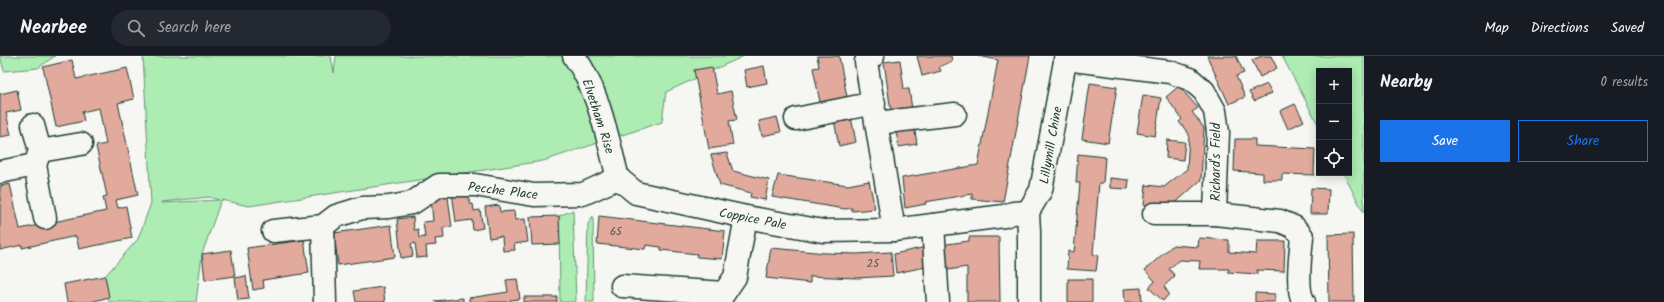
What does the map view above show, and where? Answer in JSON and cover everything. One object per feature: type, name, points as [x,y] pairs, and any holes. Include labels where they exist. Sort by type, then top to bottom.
[{"type":"street","name":"Elvetham Rise","points":[[574,56],[583,70],[599,109],[618,178]]},
{"type":"street","points":[[873,56],[866,62],[876,113],[894,230]]},
{"type":"street","name":"Lillymill Chine","points":[[1028,212],[1041,190],[1066,58]]},
{"type":"street","name":"Richard's Field","points":[[1066,58],[1170,72],[1190,79],[1204,91],[1215,111],[1218,132],[1215,214]]},
{"type":"street","points":[[796,119],[876,113],[955,114]]},
{"type":"street","points":[[33,125],[45,218]]},
{"type":"street","points":[[0,172],[81,144]]},
{"type":"street","name":"Coppice Pale","points":[[618,178],[636,194],[746,217],[823,231],[894,230],[1028,212]]},
{"type":"street","name":"Pecche Place","points":[[273,231],[323,226],[336,216],[362,208],[389,207],[412,203],[439,185],[475,185],[534,195],[583,194],[618,178]]},
{"type":"street","points":[[1028,212],[1029,302]]},
{"type":"street","name":"Richard's Field","points":[[1154,214],[1215,214],[1280,221],[1294,227],[1302,236],[1300,283],[1302,299],[1304,302]]},
{"type":"street","points":[[622,286],[721,297],[735,277],[746,217]]},
{"type":"street","points":[[933,225],[938,302]]},
{"type":"street","points":[[323,226],[325,302]]},
{"type":"green space","points":[[0,56],[55,56],[38,68],[4,71]]},
{"type":"green space","points":[[143,56],[331,56],[334,73],[336,56],[744,56],[666,92],[662,122],[543,161],[249,206],[221,200],[202,254],[196,302],[109,302],[105,276],[138,239],[151,203]],"holes":[[[209,197],[219,200],[162,203]]]},
{"type":"green space","points":[[1282,56],[1364,56],[1364,213],[1345,176],[1352,176],[1352,68],[1316,68],[1316,120]]},
{"type":"green space","points":[[573,210],[576,302],[560,302],[559,216]]},
{"type":"green space","points":[[593,216],[594,302],[586,302],[588,224]]},
{"type":"building","points":[[817,56],[839,56],[848,102],[821,107],[813,68],[819,67]]},
{"type":"building","points":[[917,56],[951,56],[952,61],[939,67],[941,71],[922,76]]},
{"type":"building","points":[[978,56],[1030,56],[1003,202],[972,199],[972,194],[925,202],[926,204],[905,208],[902,178],[978,165],[998,60]]},
{"type":"building","points":[[1207,56],[1236,56],[1244,73],[1236,76],[1245,97],[1229,104]]},
{"type":"building","points":[[1262,56],[1271,56],[1277,68],[1260,77],[1252,60]]},
{"type":"building","points":[[72,60],[76,79],[127,68],[134,99],[118,103],[138,195],[116,200],[118,208],[126,206],[132,238],[79,249],[76,236],[22,248],[22,245],[0,250],[0,186],[10,184],[20,229],[106,211],[103,197],[107,196],[96,146],[106,144],[99,108],[82,112],[84,121],[56,127],[43,67]]},
{"type":"building","points":[[900,60],[904,89],[909,89],[912,109],[891,112],[884,62]]},
{"type":"building","points":[[764,66],[767,83],[747,87],[744,70]]},
{"type":"building","points":[[712,67],[717,94],[731,91],[737,120],[729,121],[733,145],[709,149],[694,70]]},
{"type":"building","points":[[1090,83],[1117,87],[1108,143],[1082,139]]},
{"type":"building","points":[[1267,84],[1272,93],[1254,101],[1249,92]]},
{"type":"building","points":[[1179,86],[1198,108],[1192,112],[1204,128],[1201,180],[1171,207],[1144,205],[1146,185],[1164,187],[1187,169],[1189,134],[1179,122],[1182,119],[1166,97]]},
{"type":"building","points":[[17,90],[21,110],[6,113],[11,135],[0,137],[0,94]]},
{"type":"building","points":[[1143,95],[1161,98],[1155,136],[1137,133]]},
{"type":"building","points":[[1295,104],[1304,121],[1288,129],[1280,111]]},
{"type":"building","points":[[777,117],[781,132],[762,136],[759,121]]},
{"type":"building","points":[[851,117],[856,142],[839,146],[834,120]]},
{"type":"building","points":[[914,125],[917,144],[899,147],[895,128]]},
{"type":"building","points":[[1235,139],[1255,139],[1255,146],[1315,149],[1314,175],[1282,174],[1282,180],[1263,180],[1263,173],[1234,171]]},
{"type":"building","points":[[1167,140],[1185,142],[1183,160],[1166,158]]},
{"type":"building","points":[[727,153],[733,171],[769,180],[765,200],[750,197],[751,193],[720,185],[711,155]]},
{"type":"building","points":[[1078,154],[1105,157],[1103,183],[1099,183],[1093,254],[1098,255],[1096,271],[1067,269],[1068,251],[1074,252],[1080,183],[1076,183]]},
{"type":"building","points":[[778,175],[848,185],[869,181],[875,209],[852,211],[852,208],[845,209],[772,197]]},
{"type":"building","points":[[1110,178],[1129,180],[1128,189],[1110,188]]},
{"type":"building","points":[[1311,188],[1329,189],[1328,214],[1310,214]]},
{"type":"building","points":[[468,191],[470,204],[473,204],[474,211],[480,210],[483,228],[473,230],[472,220],[456,222],[452,193]]},
{"type":"building","points":[[448,197],[452,227],[443,228],[444,238],[435,239],[436,245],[426,246],[427,257],[417,258],[415,243],[411,244],[413,256],[401,258],[397,219],[413,217],[414,230],[418,229],[419,238],[425,237],[423,222],[433,221],[431,199]]},
{"type":"building","points":[[499,205],[500,212],[514,211],[515,220],[525,219],[528,242],[514,244],[515,250],[503,251],[502,236],[489,238],[485,207]]},
{"type":"building","points":[[559,216],[560,244],[532,245],[530,217]]},
{"type":"building","points":[[599,216],[725,231],[722,259],[697,257],[697,254],[661,250],[661,247],[646,245],[645,249],[597,244]]},
{"type":"building","points":[[391,225],[395,257],[338,265],[334,233]]},
{"type":"building","points":[[1353,234],[1354,302],[1329,302],[1328,235]]},
{"type":"building","points":[[969,237],[999,237],[1000,302],[967,302],[967,267],[942,271],[940,264],[896,273],[894,254],[926,247],[969,241]]},
{"type":"building","points":[[1199,238],[1229,240],[1229,252],[1256,254],[1257,241],[1285,241],[1284,271],[1257,270],[1257,274],[1228,272],[1229,269],[1199,269],[1200,261],[1179,260],[1169,269],[1175,276],[1164,286],[1169,294],[1163,301],[1149,288],[1155,281],[1145,270],[1173,245],[1198,247]]},
{"type":"building","points":[[304,240],[309,273],[263,280],[264,288],[253,290],[247,248]]},
{"type":"building","points":[[771,248],[856,254],[891,252],[893,276],[856,278],[810,276],[810,283],[766,278]]},
{"type":"building","points":[[231,250],[235,276],[205,280],[202,254]]},
{"type":"building","points":[[105,276],[109,297],[91,302],[67,302],[64,284]]},
{"type":"building","points":[[246,276],[249,299],[238,300],[235,278]]},
{"type":"building","points":[[517,279],[520,299],[510,300],[511,302],[469,302],[469,298],[508,292],[506,280]]},
{"type":"building","points":[[1068,279],[1092,279],[1092,302],[1068,302]]},
{"type":"building","points":[[383,287],[385,302],[356,302],[354,291]]},
{"type":"building","points":[[1141,288],[1142,302],[1125,302],[1124,289]]},
{"type":"building","points":[[1255,293],[1275,294],[1275,302],[1255,302]]},
{"type":"building","points":[[524,297],[557,297],[557,302],[524,302]]},
{"type":"building","points":[[463,298],[463,302],[435,302],[435,301]]}]
